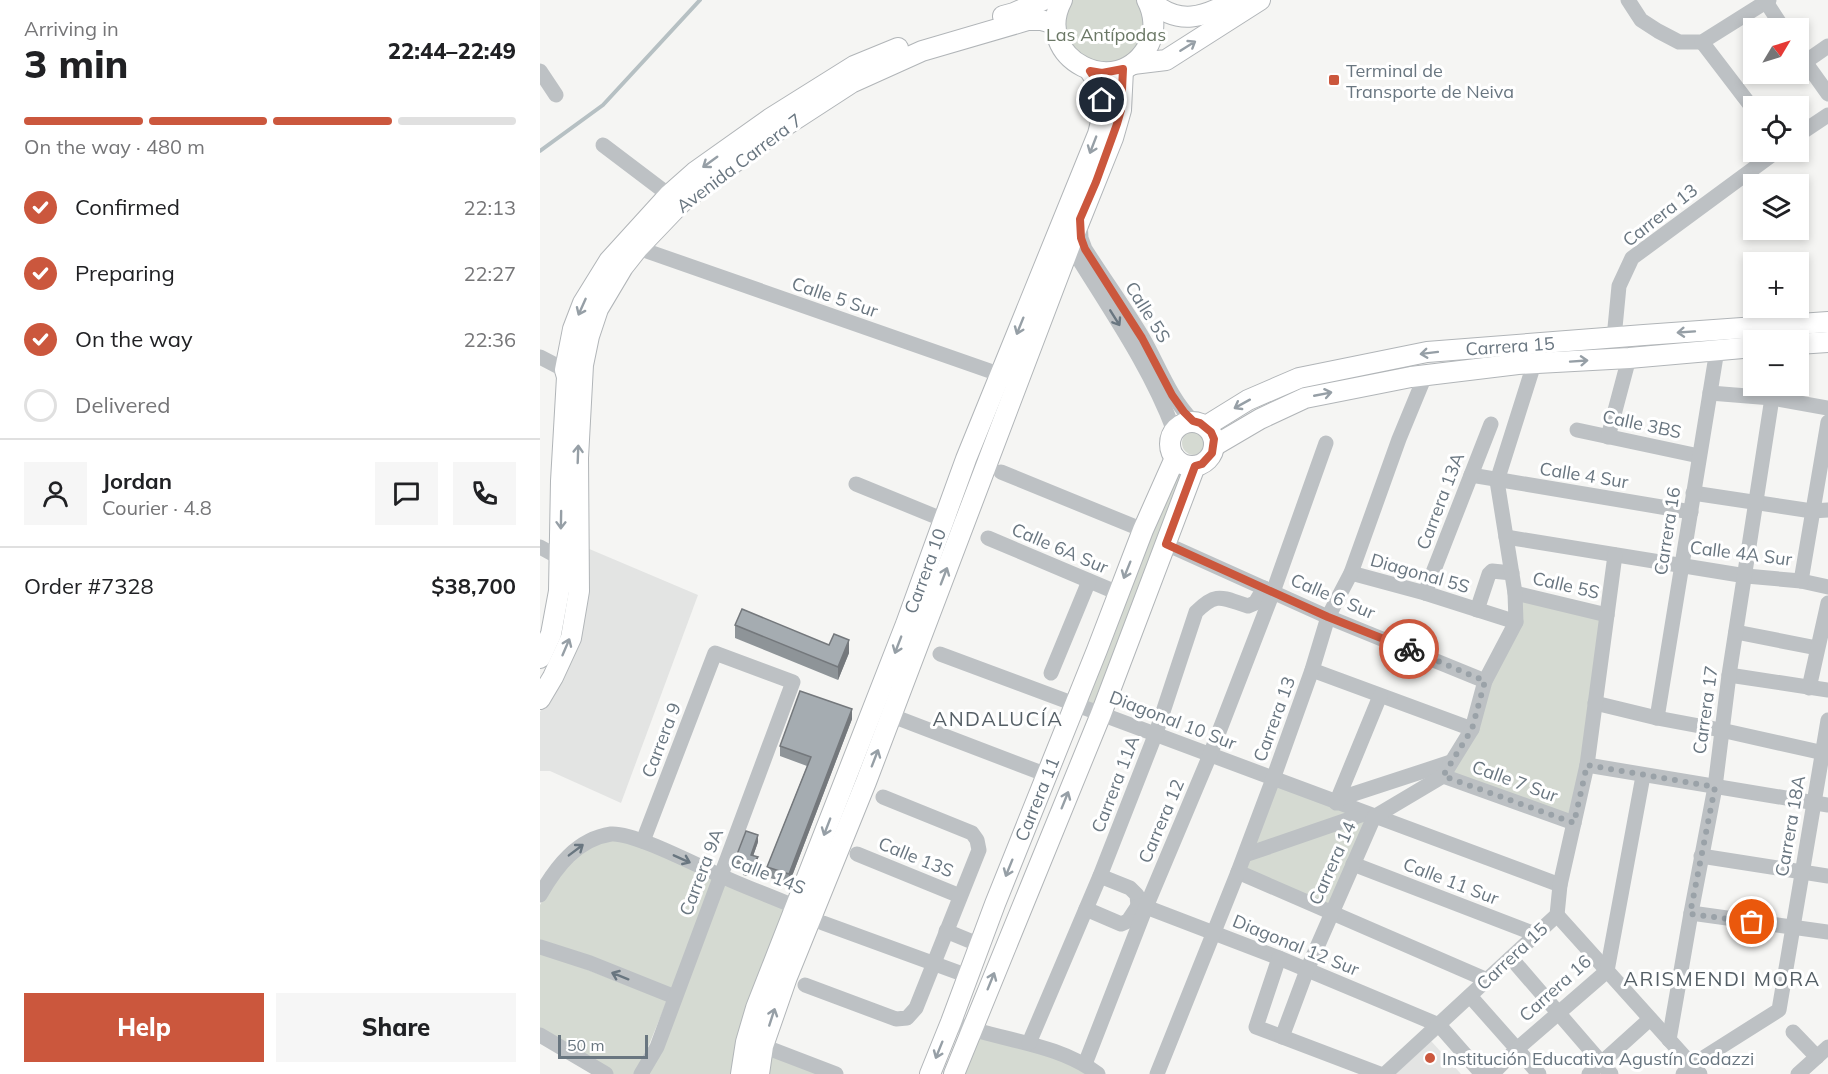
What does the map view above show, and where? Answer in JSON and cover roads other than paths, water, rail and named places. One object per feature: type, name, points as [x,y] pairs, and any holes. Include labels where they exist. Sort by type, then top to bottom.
[{"type":"main road","name":"Avenida Carrera 7","points":[[540,658],[551,634],[559,591],[569,561],[578,458],[574,371],[598,309],[623,267],[632,245],[669,195],[695,172],[771,118],[854,66],[924,36],[1014,13],[1042,0]]},
{"type":"main road","points":[[1062,0],[1055,24],[1058,39],[1065,53],[1076,64],[1090,71],[1102,73],[1166,60],[1260,0]]},
{"type":"main road","points":[[1148,0],[1159,9],[1177,16],[1202,16],[1235,0]]},
{"type":"main road","points":[[1128,67],[1144,53],[1152,39],[1154,23],[1148,0]]},
{"type":"main road","name":"Avenida Carrera 7","points":[[632,245],[701,187],[774,133],[851,83],[922,51],[1028,20],[1041,20],[1055,24]]},
{"type":"main road","name":"Carrera 10","points":[[759,1074],[763,1046],[882,712],[944,520],[1070,245],[1074,215],[1096,182],[1121,110],[1128,67]]},
{"type":"main road","name":"Carrera 10","points":[[882,712],[963,527],[1010,378],[1074,215],[1104,111],[1101,88],[1090,71]]},
{"type":"main road","name":"Carrera 15","points":[[1199,424],[1299,378],[1427,352],[1828,322]]},
{"type":"main road","points":[[1809,343],[1828,342]]},
{"type":"main road","name":"Carrera 15","points":[[1214,446],[1260,418],[1305,398],[1425,376],[1534,364],[1743,348]]},
{"type":"main road","points":[[1180,424],[1199,424],[1214,439],[1214,446],[1208,459],[1195,466],[1188,466],[1175,459],[1170,445],[1174,431],[1180,424]]},
{"type":"main road","name":"Carrera 11","points":[[930,1074],[1143,530],[1175,459]]},
{"type":"main road","name":"Carrera 11","points":[[954,1074],[1101,714],[1195,466]]},
{"type":"main road","name":"Avenida Carrera 7","points":[[540,699],[571,638],[579,591],[569,561]]},
{"type":"main road","name":"Carrera 10","points":[[741,1074],[746,1042],[756,1008],[810,915]]},
{"type":"street","points":[[1628,0],[1641,20],[1682,39],[1702,42],[1762,1]]},
{"type":"street","points":[[1637,0],[1643,9],[1682,39],[1700,35],[1762,1]]},
{"type":"street","points":[[1762,1],[1775,18]]},
{"type":"street","points":[[1702,42],[1743,96]]},
{"type":"street","points":[[1809,54],[1828,46]]},
{"type":"street","points":[[1809,67],[1828,94]]},
{"type":"street","points":[[540,71],[556,95]]},
{"type":"street","points":[[1809,128],[1828,115]]},
{"type":"street","points":[[603,145],[669,195]]},
{"type":"street","name":"Carrera 13","points":[[1614,338],[1619,286],[1632,258],[1762,162]]},
{"type":"street","name":"Calle 5S","points":[[1074,215],[1085,249],[1142,338],[1172,395],[1184,412],[1199,424]]},
{"type":"street","name":"Calle 5 Sur","points":[[632,245],[1010,378]]},
{"type":"street","name":"Calle 5S","points":[[1070,245],[1126,336],[1166,409],[1174,431]]},
{"type":"street","name":"Carrera 16","points":[[1657,718],[1717,350],[1715,330]]},
{"type":"street","points":[[540,357],[574,371]]},
{"type":"street","points":[[1608,436],[1629,358]]},
{"type":"street","name":"Carrera 14","points":[[1282,1037],[1307,970],[1353,864],[1369,815],[1443,776],[1472,729],[1485,681],[1516,622],[1515,593],[1497,481],[1534,364]]},
{"type":"street","name":"Carrera 13","points":[[1157,1074],[1245,855],[1312,670],[1328,617],[1351,573],[1399,440],[1425,376]]},
{"type":"street","points":[[1710,393],[1743,392]]},
{"type":"street","name":"Carrera 17","points":[[1669,1040],[1690,914],[1715,787],[1729,675],[1774,396]]},
{"type":"street","points":[[1788,396],[1828,408]]},
{"type":"street","points":[[1801,581],[1828,422]]},
{"type":"street","name":"Carrera 13A","points":[[1425,593],[1491,424]]},
{"type":"street","name":"Calle 3BS","points":[[1577,430],[1699,456]]},
{"type":"street","name":"Carrera 12","points":[[1085,1064],[1142,906],[1210,755],[1269,590],[1326,443]]},
{"type":"street","points":[[1001,472],[1143,530]]},
{"type":"street","name":"Calle 4 Sur","points":[[1471,475],[1691,512]]},
{"type":"street","points":[[856,484],[963,527]]},
{"type":"street","points":[[1694,493],[1812,511],[1828,510]]},
{"type":"street","name":"Calle 4A Sur","points":[[1506,537],[1681,566],[1746,576],[1801,581],[1828,587]]},
{"type":"street","name":"Calle 6A Sur","points":[[988,538],[1118,593]]},
{"type":"street","name":"Calle 6 Sur","points":[[1166,544],[1328,617],[1485,681]]},
{"type":"street","points":[[540,547],[569,561]]},
{"type":"street","name":"Carrera 15","points":[[1385,1074],[1557,915],[1560,885],[1587,765],[1615,555]]},
{"type":"street","points":[[1512,573],[1492,571],[1489,574],[1477,610],[1516,622]]},
{"type":"street","name":"Diagonal 5S","points":[[1351,573],[1477,610]]},
{"type":"street","points":[[1051,673],[1089,581]]},
{"type":"street","name":"Carrera 11A","points":[[1029,1043],[1100,876],[1156,733],[1196,612],[1207,601],[1220,597],[1248,606],[1255,603],[1269,590]]},
{"type":"street","name":"Calle 5S","points":[[1515,593],[1607,615]]},
{"type":"street","points":[[1809,688],[1817,648],[1825,626],[1828,603]]},
{"type":"street","points":[[1736,632],[1817,648]]},
{"type":"street","name":"Carrera 9A","points":[[641,1074],[657,1047],[793,682],[715,653]]},
{"type":"street","name":"Carrera 9","points":[[644,841],[715,653]]},
{"type":"street","name":"Diagonal 10 Sur","points":[[940,654],[1560,885]]},
{"type":"street","points":[[1312,670],[1472,729]]},
{"type":"street","points":[[1729,675],[1828,690]]},
{"type":"street","points":[[1337,801],[1380,696]]},
{"type":"street","points":[[1595,703],[1825,753]]},
{"type":"street","points":[[882,712],[1047,775]]},
{"type":"street","name":"Carrera 18A","points":[[1691,1071],[1779,1010],[1802,872],[1821,804],[1828,720]]},
{"type":"street","points":[[1337,801],[1451,762]]},
{"type":"street","points":[[1587,765],[1821,804]]},
{"type":"street","name":"Calle 7 Sur","points":[[1443,776],[1574,823]]},
{"type":"street","name":"Carrera 16","points":[[1492,1074],[1558,1012],[1607,971],[1643,776]]},
{"type":"street","points":[[805,985],[896,1019],[907,1018],[916,1008],[979,850],[977,840],[972,833],[883,797]]},
{"type":"street","points":[[1245,855],[1369,815]]},
{"type":"street","name":"Calle 14S","points":[[540,895],[562,861],[588,841],[613,834],[644,841],[810,915],[968,976]]},
{"type":"street","name":"Calle 13S","points":[[857,854],[960,896]]},
{"type":"street","points":[[1701,856],[1828,876]]},
{"type":"street","name":"Calle 11 Sur","points":[[1353,864],[1535,934]]},
{"type":"street","points":[[1238,872],[1487,980]]},
{"type":"street","points":[[1086,909],[1120,924],[1128,921],[1142,906],[1137,895],[1130,888],[1100,876]]},
{"type":"street","name":"Diagonal 12 Sur","points":[[1142,906],[1279,958],[1439,1025]]},
{"type":"street","points":[[1690,914],[1828,932]]},
{"type":"street","points":[[1557,915],[1669,1040],[1691,1071]]},
{"type":"street","points":[[946,931],[980,945]]},
{"type":"street","points":[[540,947],[590,963],[675,997]]},
{"type":"street","points":[[1279,958],[1256,1027],[1380,1074]]},
{"type":"street","points":[[1511,958],[1606,1068]]},
{"type":"street","points":[[1470,996],[1539,1074]]},
{"type":"street","points":[[1589,1074],[1606,1068],[1650,1019]]},
{"type":"street","points":[[951,1022],[971,1030],[1029,1043],[1085,1064],[1098,1074]]},
{"type":"street","points":[[1439,1025],[1482,1074]]},
{"type":"street","points":[[1793,1032],[1823,1052],[1798,1074]]},
{"type":"street","points":[[540,1035],[606,1074]]},
{"type":"street","points":[[763,1046],[836,1074]]},
{"type":"waterway","points":[[540,151],[603,105],[700,0]]},
{"type":"place","name":"Terminal de Transporte de Neiva","points":[[1334,80]]},
{"type":"place","name":"Institución Educativa Agustín Codazzi","points":[[1430,1058]]},
{"type":"district","name":"ANDALUCÍA","points":[[998,718]]},
{"type":"district","name":"ARISMENDI MORA","points":[[1722,978]]},
{"type":"park label","name":"Las Antípodas","points":[[1106,34]]}]
